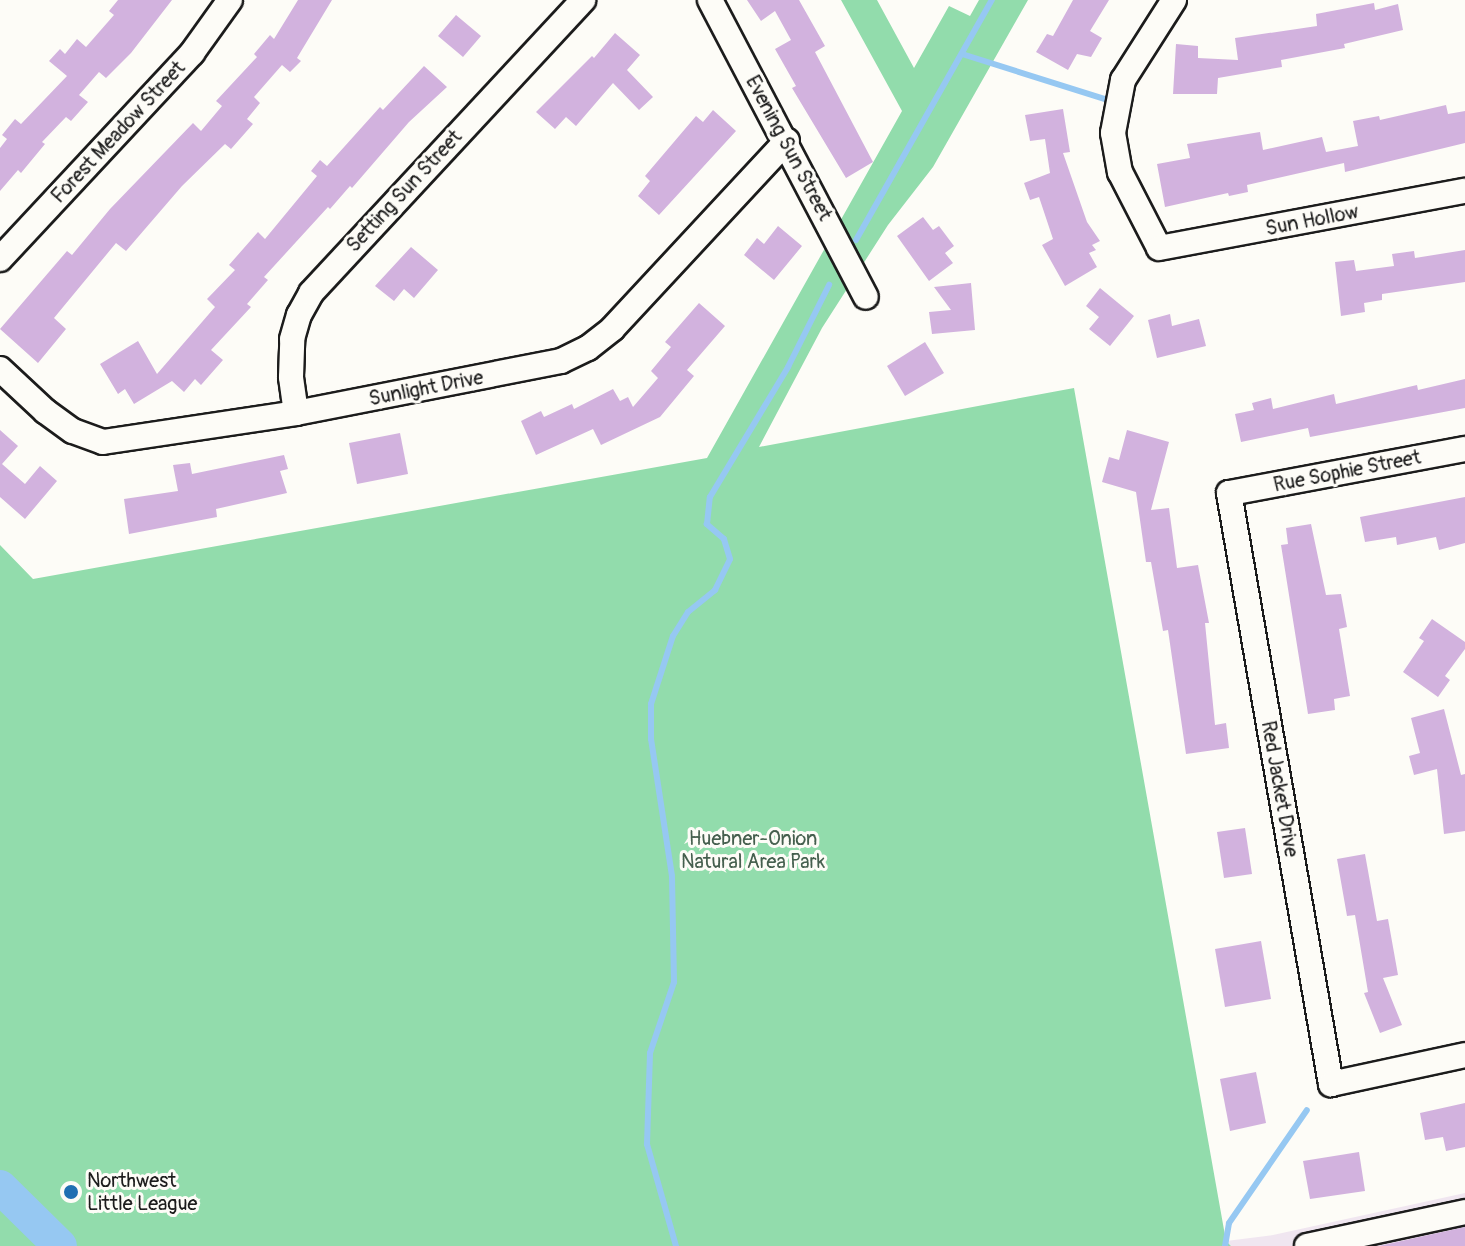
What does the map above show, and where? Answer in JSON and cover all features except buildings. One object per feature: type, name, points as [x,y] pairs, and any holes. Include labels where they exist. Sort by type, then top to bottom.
[{"type":"street","name":"Forest Meadow Street","points":[[0,259],[192,53],[230,0]]},
{"type":"street","name":"Setting Sun Street","points":[[296,413],[291,377],[292,339],[299,315],[311,293],[583,0]]},
{"type":"street","name":"Evening Sun Street","points":[[710,0],[787,141],[866,297]]},
{"type":"street","name":"Sun Hollow","points":[[1174,0],[1123,80],[1113,133],[1120,172],[1159,248],[1465,191]]},
{"type":"street","name":"Sunlight Drive","points":[[0,369],[63,424],[103,442],[296,413],[542,366],[588,348],[612,329],[787,141]]},
{"type":"street","name":"Rue Sophie Street","points":[[1229,493],[1465,449]]},
{"type":"street","name":"Red Jacket Drive","points":[[1229,493],[1331,1084],[1465,1055]]},
{"type":"street","points":[[1307,1246],[1465,1212]]},
{"type":"shaded area","points":[[1465,1193],[1465,1246],[1231,1246],[1226,1241],[1273,1235]]},
{"type":"green space","name":"Huebner-Onion Natural Area Park","points":[[841,0],[877,0],[914,68],[949,6],[970,16],[979,0],[1028,0],[933,167],[888,225],[822,328],[759,447],[1074,388],[1226,1241],[1231,1246],[0,1246],[0,545],[33,579],[707,458],[902,111]]},
{"type":"waterway","points":[[856,240],[992,0]]},
{"type":"waterway","points":[[962,54],[1105,99]]},
{"type":"waterway","points":[[676,1246],[647,1144],[650,1053],[674,982],[672,876],[651,739],[651,704],[673,636],[688,612],[715,590],[730,559],[724,539],[707,524],[710,497],[788,367],[829,285]]},
{"type":"waterway","points":[[1225,1246],[1229,1223],[1307,1110]]},
{"type":"waterway","points":[[0,1187],[60,1246]]},
{"type":"place","name":"Northwest Little League","points":[[71,1192]]}]
